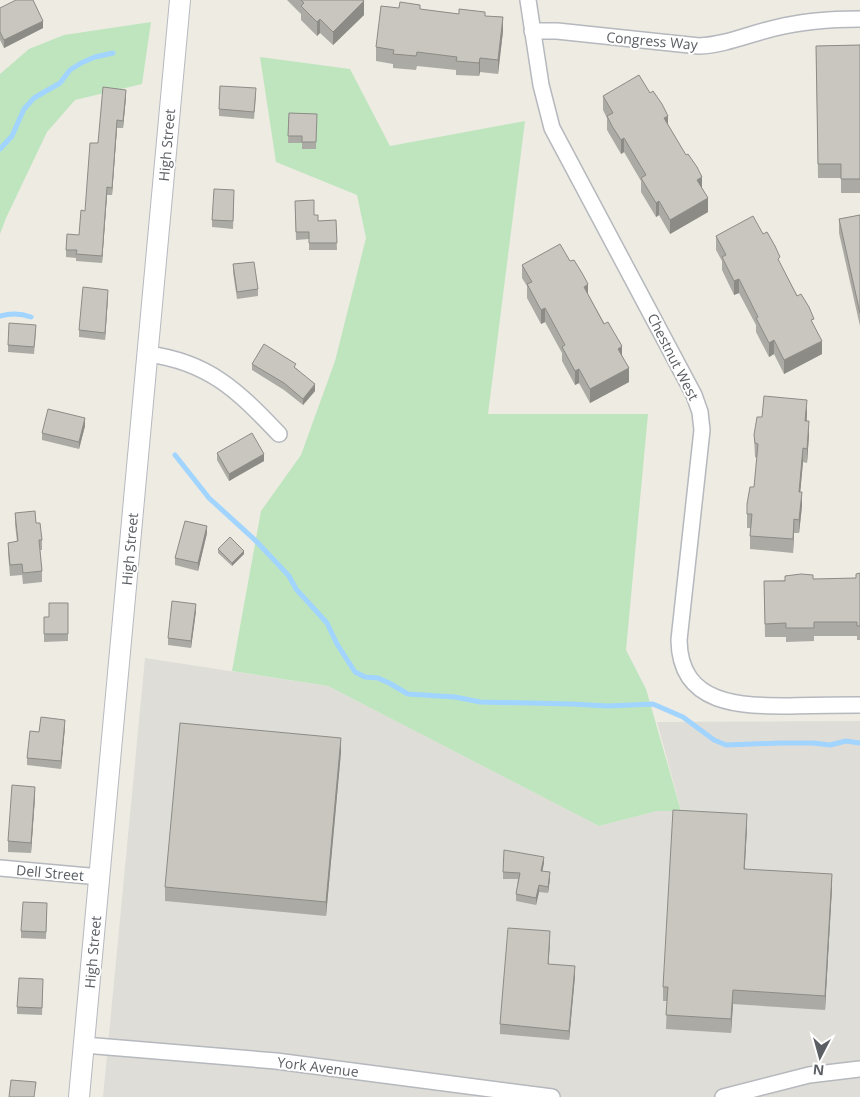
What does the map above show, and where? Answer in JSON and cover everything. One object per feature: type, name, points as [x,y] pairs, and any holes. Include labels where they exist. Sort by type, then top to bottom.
[{"type":"main road","name":"High Street","points":[[79,1097],[180,0]]},
{"type":"street","name":"Chestnut West","points":[[528,0],[541,85],[552,128],[694,395],[700,412],[702,430],[679,640],[680,660],[688,676],[695,684],[714,696],[732,703],[754,706],[860,705]]},
{"type":"street","name":"Congress Way","points":[[532,32],[557,31],[699,46],[719,44],[798,23],[860,18]]},
{"type":"street","points":[[148,354],[179,360],[211,374],[229,385],[279,434]]},
{"type":"street","name":"Dell Street","points":[[0,868],[100,877]]},
{"type":"street","name":"York Avenue","points":[[84,1045],[276,1061],[552,1097]]},
{"type":"street","points":[[723,1097],[809,1075],[860,1069]]},
{"type":"shaded area","points":[[145,658],[328,686],[599,826],[657,811],[681,810],[657,722],[860,721],[860,1097],[103,1097]]},
{"type":"green space","points":[[151,22],[142,84],[75,100],[47,132],[0,234],[0,74],[29,49],[64,35]]},
{"type":"green space","points":[[260,57],[350,69],[390,146],[525,121],[488,414],[648,414],[626,650],[646,689],[681,811],[657,811],[599,826],[328,686],[232,671],[261,511],[301,455],[335,361],[366,238],[357,195],[276,162]]},
{"type":"building","points":[[16,0],[33,0],[43,21],[4,40],[0,32],[0,8]]},
{"type":"building","points":[[301,0],[364,1],[333,32],[320,19],[317,22],[301,6],[304,3]]},
{"type":"building","points":[[400,2],[420,5],[420,9],[459,14],[459,9],[485,12],[485,16],[503,17],[498,60],[480,58],[479,63],[456,61],[457,57],[417,52],[416,56],[393,54],[394,50],[376,47],[381,6],[399,8]]},
{"type":"building","points":[[860,45],[860,179],[841,179],[841,164],[818,164],[816,46]]},
{"type":"building","points":[[639,75],[650,93],[653,91],[662,104],[668,116],[664,118],[686,155],[688,154],[697,167],[702,177],[697,180],[708,198],[670,220],[659,201],[656,203],[641,178],[646,175],[624,138],[621,140],[607,116],[613,113],[603,96]]},
{"type":"building","points":[[220,86],[256,88],[254,112],[219,109]]},
{"type":"building","points":[[103,87],[126,90],[123,121],[117,120],[112,188],[107,187],[102,256],[76,254],[77,250],[66,250],[67,234],[79,235],[81,210],[85,211],[90,143],[98,143]]},
{"type":"building","points":[[289,113],[317,114],[316,142],[302,142],[302,136],[288,136]]},
{"type":"building","points":[[214,189],[234,190],[233,221],[212,220]]},
{"type":"building","points":[[314,200],[314,215],[318,215],[318,221],[336,220],[337,243],[309,243],[309,232],[296,232],[295,201]]},
{"type":"building","points":[[860,215],[860,313],[839,219]]},
{"type":"building","points":[[753,216],[763,234],[767,232],[775,246],[780,257],[778,259],[797,296],[801,294],[809,307],[814,319],[811,320],[822,341],[784,360],[774,340],[769,343],[739,279],[734,281],[722,257],[726,255],[716,236]]},
{"type":"building","points":[[560,244],[570,261],[574,260],[582,273],[588,284],[584,287],[604,324],[608,322],[622,346],[618,349],[629,368],[590,389],[579,369],[575,371],[562,347],[565,345],[545,308],[541,310],[527,284],[532,282],[522,265]]},
{"type":"building","points":[[254,262],[258,289],[237,292],[233,264]]},
{"type":"building","points":[[83,287],[108,290],[105,333],[79,330]]},
{"type":"building","points":[[9,323],[36,325],[34,347],[8,345]]},
{"type":"building","points":[[264,344],[296,364],[294,367],[315,384],[303,399],[284,383],[252,364]]},
{"type":"building","points":[[764,396],[807,400],[805,421],[809,421],[807,449],[803,448],[799,492],[802,492],[799,520],[794,519],[793,539],[750,536],[752,514],[747,514],[747,504],[750,487],[754,487],[758,444],[755,443],[754,435],[757,417],[762,417]]},
{"type":"building","points":[[48,409],[85,418],[79,442],[42,433]]},
{"type":"building","points":[[252,433],[264,454],[229,474],[217,453]]},
{"type":"building","points":[[35,511],[36,523],[40,523],[42,540],[39,540],[42,571],[23,573],[22,564],[10,565],[8,543],[18,541],[15,513]]},
{"type":"building","points":[[185,521],[207,526],[198,563],[175,558]]},
{"type":"building","points":[[230,537],[244,551],[232,563],[218,549]]},
{"type":"building","points":[[860,573],[860,626],[857,626],[857,622],[814,622],[814,628],[786,628],[786,623],[765,624],[764,581],[785,581],[785,576],[801,574],[813,575],[813,579],[856,578],[856,574]]},
{"type":"building","points":[[172,601],[196,604],[191,641],[168,638]]},
{"type":"building","points":[[49,603],[68,603],[68,634],[44,634],[44,617],[49,617]]},
{"type":"building","points":[[41,717],[65,720],[61,761],[27,758],[30,731],[39,732]]},
{"type":"building","points":[[180,723],[341,738],[326,902],[165,887]]},
{"type":"building","points":[[12,785],[35,787],[31,843],[8,841]]},
{"type":"building","points":[[673,810],[747,814],[744,869],[832,874],[825,996],[733,990],[731,1019],[666,1015],[668,987],[663,987]]},
{"type":"building","points":[[504,850],[544,857],[541,871],[550,872],[548,887],[539,885],[536,898],[516,894],[520,873],[503,872]]},
{"type":"building","points":[[23,902],[47,903],[46,932],[21,931]]},
{"type":"building","points":[[508,928],[550,931],[548,964],[575,966],[569,1031],[500,1024]]},
{"type":"building","points":[[19,978],[43,979],[42,1008],[17,1007]]},
{"type":"building","points":[[11,1080],[36,1082],[34,1097],[9,1097]]},
{"type":"waterway","points":[[0,149],[12,136],[24,109],[34,98],[60,83],[70,70],[81,63],[95,57],[113,53]]},
{"type":"waterway","points":[[0,316],[16,314],[31,317]]},
{"type":"waterway","points":[[175,455],[209,498],[256,541],[289,576],[296,589],[327,623],[337,644],[355,672],[365,677],[378,678],[408,694],[455,697],[480,702],[608,706],[653,704],[683,717],[714,740],[726,745],[780,743],[830,745],[846,741],[860,743]]}]
